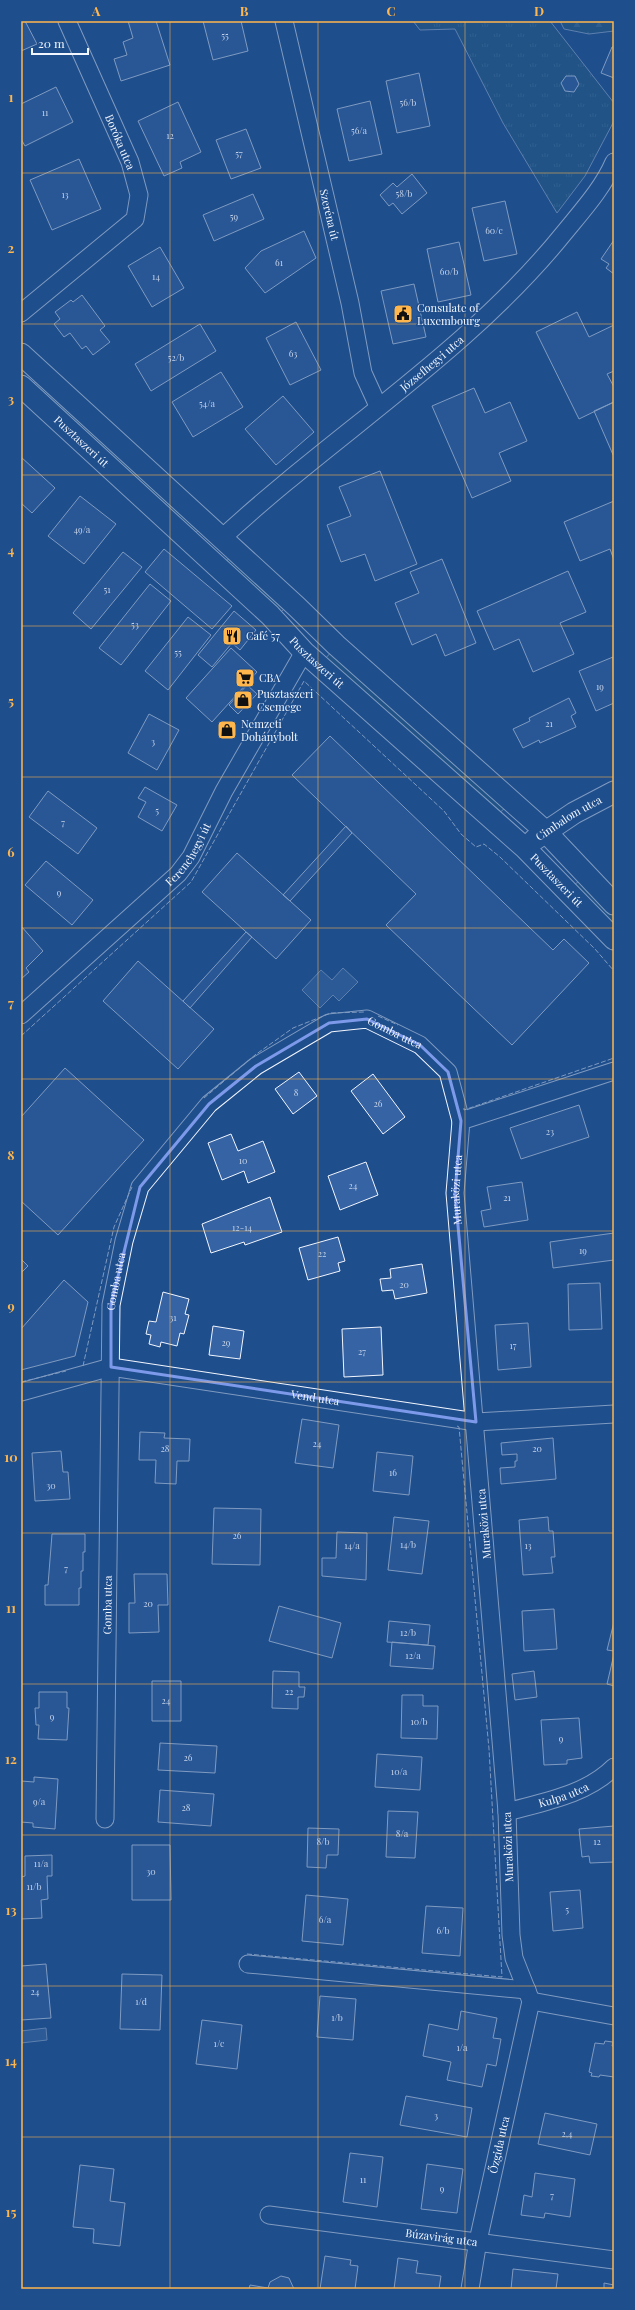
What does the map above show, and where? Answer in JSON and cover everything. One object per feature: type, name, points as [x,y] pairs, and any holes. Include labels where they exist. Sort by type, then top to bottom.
[{"type":"street","name":"Boróka utca","points":[[21,313],[135,219],[139,195],[130,162],[67,21]]},
{"type":"street","name":"Szeréna út","points":[[284,21],[350,303],[363,373],[378,406]]},
{"type":"street","name":"Józsefhegyi utca","points":[[222,538],[492,312],[534,270],[582,211],[613,168]]},
{"type":"street","name":"Pusztaszeri út","points":[[21,354],[222,538],[322,632],[545,832],[614,904]]},
{"type":"street","name":"Pusztaszeri út","points":[[21,386],[280,625],[304,652],[525,848],[614,939]]},
{"type":"street","points":[[203,554],[222,538]]},
{"type":"street","points":[[304,652],[322,632]]},
{"type":"street","name":"Ferenchegyi út","points":[[21,1015],[178,874],[191,857],[224,791],[304,652]]},
{"type":"street","name":"Cimbalom utca","points":[[525,848],[545,832],[574,813],[614,792]]},
{"type":"street","name":"Gomba utca","points":[[105,1819],[111,1305],[124,1242],[140,1187],[209,1104],[256,1066],[329,1023],[367,1020],[420,1045],[448,1072],[461,1121]]},
{"type":"street","points":[[461,1121],[614,1071]]},
{"type":"street","name":"Muraközi utca","points":[[461,1121],[455,1193],[476,1422],[507,1812],[511,1935],[514,1958],[529,1996]]},
{"type":"street","name":"Vend utca","points":[[21,1392],[111,1367],[476,1422],[614,1414]]},
{"type":"street","name":"Kulpa utca","points":[[507,1812],[575,1792],[608,1773],[614,1767]]},
{"type":"street","points":[[248,1964],[529,1996],[614,2016]]},
{"type":"street","name":"Őzgida utca","points":[[470,2289],[478,2241],[529,1996]]},
{"type":"street","name":"Búzavirág utca","points":[[269,2215],[478,2241],[614,2260]]},
{"type":"highlighted area","points":[[367,1019],[420,1045],[448,1072],[461,1121],[455,1193],[476,1422],[111,1367],[111,1305],[140,1187],[209,1104],[256,1066],[329,1023]]},
{"type":"green space","points":[[413,21],[550,21],[614,103],[614,121],[585,176],[557,213],[503,123],[455,29],[420,30]]},
{"type":"green space","points":[[560,21],[614,21],[614,31],[589,34],[564,29]]},
{"type":"green space","points":[[40,377],[202,527],[192,536],[29,389]]},
{"type":"green space","points":[[230,557],[284,609],[278,615],[225,563]]},
{"type":"green space","points":[[332,651],[505,808],[496,816],[325,659]]},
{"type":"green space","points":[[580,880],[614,916],[614,930],[572,887]]},
{"type":"shaded area","points":[[343,968],[358,982],[339,1001],[333,995],[320,1008],[302,990],[321,970],[332,980]]},
{"type":"shaded area","points":[[46,2028],[47,2040],[21,2043],[21,2031]]},
{"type":"building","points":[[21,21],[25,21],[37,44],[21,51]]},
{"type":"building","points":[[128,21],[156,21],[170,65],[121,81],[114,59],[127,55],[123,42],[133,38]]},
{"type":"building","points":[[203,21],[241,21],[248,51],[213,60]]},
{"type":"building","points":[[612,47],[614,47],[614,78],[601,73]]},
{"type":"building","points":[[419,73],[430,126],[397,133],[386,81]]},
{"type":"building","points":[[566,76],[575,76],[579,84],[574,92],[565,91],[561,83]]},
{"type":"building","points":[[56,87],[73,122],[25,146],[21,139],[21,104]]},
{"type":"building","points":[[370,101],[382,154],[349,161],[337,109]]},
{"type":"building","points":[[178,102],[201,152],[180,162],[182,168],[164,176],[138,121]]},
{"type":"building","points":[[246,129],[261,168],[231,179],[216,140]]},
{"type":"building","points":[[79,159],[101,209],[52,230],[30,180]]},
{"type":"building","points":[[412,174],[427,193],[402,214],[393,203],[389,206],[380,195],[393,183],[397,187]]},
{"type":"building","points":[[253,194],[264,219],[214,241],[203,215]]},
{"type":"building","points":[[505,201],[517,254],[484,261],[472,208]]},
{"type":"building","points":[[304,231],[316,258],[265,293],[245,268],[261,251]]},
{"type":"building","points":[[614,240],[614,274],[606,268],[609,264],[601,259]]},
{"type":"building","points":[[459,242],[471,295],[438,302],[427,249]]},
{"type":"building","points":[[160,247],[184,288],[152,307],[128,266]]},
{"type":"building","name":"Consulate of Luxembourg","points":[[414,284],[426,337],[393,344],[381,291]]},
{"type":"building","points":[[82,295],[105,326],[100,330],[110,342],[93,355],[86,346],[82,349],[70,333],[64,337],[54,324],[60,319],[55,312],[71,300],[73,302]]},
{"type":"building","points":[[577,312],[589,337],[614,325],[614,371],[607,374],[614,387],[614,402],[579,419],[536,332]]},
{"type":"building","points":[[296,322],[321,370],[290,385],[266,338]]},
{"type":"building","points":[[200,324],[216,351],[151,391],[135,364]]},
{"type":"building","points":[[221,372],[243,407],[193,437],[172,402]]},
{"type":"building","points":[[474,388],[485,413],[510,402],[527,441],[499,453],[511,481],[472,498],[432,406]]},
{"type":"building","points":[[283,396],[314,432],[276,465],[245,429]]},
{"type":"building","points":[[614,402],[614,457],[594,411]]},
{"type":"building","points":[[21,457],[55,488],[32,513],[21,503]]},
{"type":"building","points":[[380,471],[417,564],[375,581],[365,554],[341,562],[327,525],[351,516],[339,487]]},
{"type":"building","points":[[80,496],[116,524],[84,564],[48,536]]},
{"type":"building","points":[[614,501],[614,560],[610,549],[580,561],[564,522]]},
{"type":"building","points":[[164,549],[232,606],[212,629],[145,572]]},
{"type":"building","points":[[123,552],[142,567],[91,629],[73,613]]},
{"type":"building","points":[[442,559],[476,643],[445,656],[436,634],[412,645],[395,603],[419,593],[410,572]]},
{"type":"building","points":[[568,571],[586,612],[560,623],[574,654],[533,672],[519,639],[494,650],[477,611]]},
{"type":"building","points":[[150,584],[171,601],[121,665],[99,648]]},
{"type":"building","name":"Café 57","points":[[234,611],[256,630],[240,650],[232,643],[212,667],[198,655]]},
{"type":"building","points":[[188,617],[211,635],[168,690],[145,671]]},
{"type":"building","points":[[231,648],[257,672],[212,722],[186,698]]},
{"type":"building","points":[[613,657],[614,703],[596,711],[579,671]]},
{"type":"building","name":"Pusztaszeri Csemege","points":[[247,685],[257,694],[238,714],[229,705]]},
{"type":"building","points":[[569,698],[576,713],[571,716],[576,727],[540,743],[539,740],[523,748],[513,729],[530,721],[529,718]]},
{"type":"building","points":[[149,714],[179,730],[157,770],[128,753]]},
{"type":"building","points":[[227,725],[233,729],[228,736],[223,732]]},
{"type":"building","points":[[330,736],[553,950],[564,939],[589,963],[512,1045],[386,925],[416,894],[292,775]]},
{"type":"building","points":[[145,787],[177,805],[162,831],[138,817],[146,802],[138,798]]},
{"type":"building","points":[[48,791],[97,828],[78,854],[29,817]]},
{"type":"building","points":[[346,826],[352,833],[290,901],[283,895]]},
{"type":"building","points":[[237,853],[311,920],[276,959],[202,892]]},
{"type":"building","points":[[46,861],[93,900],[72,925],[25,885]]},
{"type":"building","points":[[21,926],[43,951],[26,968],[29,972],[21,979]]},
{"type":"building","points":[[246,932],[252,937],[190,1008],[183,1001]]},
{"type":"building","points":[[138,961],[214,1029],[178,1069],[103,1001]]},
{"type":"building","points":[[65,1068],[144,1140],[58,1235],[21,1201],[21,1117]]},
{"type":"building","points":[[299,1072],[317,1096],[293,1114],[275,1089]]},
{"type":"building","points":[[373,1074],[405,1117],[383,1134],[351,1091]]},
{"type":"building","points":[[579,1105],[589,1137],[521,1159],[510,1128]]},
{"type":"building","points":[[231,1134],[238,1151],[263,1141],[275,1172],[248,1183],[244,1171],[222,1180],[208,1143]]},
{"type":"building","points":[[366,1162],[378,1195],[340,1210],[328,1176]]},
{"type":"building","points":[[522,1182],[528,1220],[484,1227],[481,1211],[491,1209],[487,1187]]},
{"type":"building","points":[[270,1197],[282,1232],[245,1245],[244,1242],[211,1253],[202,1224]]},
{"type":"building","points":[[614,1233],[614,1260],[553,1268],[550,1242]]},
{"type":"building","points":[[338,1237],[345,1261],[338,1263],[340,1271],[308,1280],[299,1248]]},
{"type":"building","points":[[21,1259],[28,1266],[21,1273]]},
{"type":"building","points":[[422,1264],[427,1293],[395,1299],[393,1290],[382,1291],[380,1279],[391,1278],[390,1269]]},
{"type":"building","points":[[64,1280],[88,1302],[75,1356],[21,1370],[21,1329]]},
{"type":"building","points":[[600,1283],[602,1329],[569,1330],[568,1284]]},
{"type":"building","points":[[163,1292],[189,1299],[185,1314],[189,1315],[184,1334],[180,1333],[177,1346],[161,1342],[160,1347],[149,1344],[151,1335],[146,1334],[149,1321],[156,1322]]},
{"type":"building","points":[[528,1323],[531,1367],[498,1370],[495,1325]]},
{"type":"building","points":[[213,1326],[244,1331],[240,1359],[209,1355]]},
{"type":"building","points":[[381,1327],[383,1375],[344,1377],[342,1329]]},
{"type":"building","points":[[302,1419],[339,1425],[333,1468],[295,1463]]},
{"type":"building","points":[[140,1432],[165,1433],[164,1438],[190,1439],[189,1461],[177,1461],[176,1484],[155,1483],[156,1460],[139,1460]]},
{"type":"building","points":[[553,1438],[556,1479],[501,1484],[500,1468],[515,1467],[517,1454],[502,1455],[501,1443]]},
{"type":"building","points":[[61,1451],[63,1472],[68,1472],[70,1499],[35,1501],[32,1453]]},
{"type":"building","points":[[377,1452],[413,1456],[409,1495],[373,1491]]},
{"type":"building","points":[[214,1508],[261,1509],[260,1565],[212,1564]]},
{"type":"building","points":[[394,1517],[429,1521],[422,1574],[388,1570]]},
{"type":"building","points":[[548,1517],[549,1531],[553,1531],[555,1557],[551,1557],[553,1573],[523,1575],[519,1520]]},
{"type":"building","points":[[337,1532],[367,1533],[366,1580],[322,1576],[322,1558],[336,1558]]},
{"type":"building","points":[[52,1534],[85,1534],[85,1552],[83,1552],[83,1571],[81,1571],[81,1588],[79,1588],[79,1605],[45,1605],[45,1585],[48,1585]]},
{"type":"building","points":[[134,1574],[167,1574],[168,1605],[158,1605],[159,1632],[129,1633],[129,1603],[135,1603]]},
{"type":"building","points":[[279,1606],[341,1623],[332,1658],[269,1641]]},
{"type":"building","points":[[554,1609],[557,1649],[524,1651],[522,1611]]},
{"type":"building","points":[[389,1621],[430,1625],[428,1645],[387,1642]]},
{"type":"building","points":[[614,1622],[614,1651],[607,1650]]},
{"type":"building","points":[[392,1642],[435,1646],[433,1669],[390,1666]]},
{"type":"building","points":[[614,1654],[614,1686],[607,1684]]},
{"type":"building","points":[[273,1671],[299,1672],[299,1687],[305,1687],[304,1697],[298,1697],[298,1709],[272,1708]]},
{"type":"building","points":[[534,1671],[537,1697],[515,1700],[512,1674]]},
{"type":"building","points":[[152,1681],[181,1681],[181,1721],[152,1721]]},
{"type":"building","points":[[39,1692],[67,1692],[67,1708],[69,1708],[67,1740],[38,1739],[39,1725],[36,1725],[35,1708],[39,1708]]},
{"type":"building","points":[[402,1695],[423,1695],[423,1706],[438,1706],[437,1739],[401,1738]]},
{"type":"building","points":[[579,1718],[582,1758],[567,1760],[567,1764],[544,1765],[541,1720]]},
{"type":"building","points":[[160,1743],[217,1746],[215,1773],[158,1770]]},
{"type":"building","points":[[377,1754],[422,1757],[420,1790],[375,1787]]},
{"type":"building","points":[[34,1777],[58,1779],[55,1829],[33,1827],[33,1823],[21,1822],[21,1781],[34,1782]]},
{"type":"building","points":[[160,1790],[214,1794],[211,1826],[158,1822]]},
{"type":"building","points":[[388,1811],[418,1812],[415,1858],[386,1857]]},
{"type":"building","points":[[614,1826],[614,1862],[590,1863],[589,1856],[582,1857],[579,1829]]},
{"type":"building","points":[[308,1828],[339,1829],[338,1855],[327,1855],[326,1868],[307,1867]]},
{"type":"building","points":[[132,1845],[170,1845],[171,1900],[132,1900]]},
{"type":"building","points":[[52,1855],[52,1876],[47,1876],[48,1899],[41,1900],[42,1918],[21,1919],[21,1877],[25,1876],[25,1856]]},
{"type":"building","points":[[580,1890],[583,1928],[553,1931],[550,1892]]},
{"type":"building","points":[[306,1895],[348,1899],[343,1945],[302,1941]]},
{"type":"building","points":[[426,1906],[463,1908],[460,1956],[422,1953]]},
{"type":"building","points":[[46,1964],[51,2018],[21,2020],[21,1966]]},
{"type":"building","points":[[122,1974],[162,1975],[160,2030],[120,2029]]},
{"type":"building","points":[[320,1996],[356,1999],[353,2040],[317,2037]]},
{"type":"building","points":[[461,2011],[497,2018],[493,2038],[501,2039],[496,2066],[487,2064],[482,2087],[447,2080],[451,2062],[423,2056],[429,2024],[458,2030]]},
{"type":"building","points":[[202,2020],[242,2025],[237,2069],[196,2064]]},
{"type":"building","points":[[605,2041],[613,2042],[612,2046],[614,2046],[614,2077],[600,2075],[599,2077],[591,2076],[592,2073],[589,2072],[595,2043],[604,2044]]},
{"type":"building","points":[[406,2096],[472,2108],[467,2137],[400,2125]]},
{"type":"building","points":[[545,2113],[597,2124],[590,2155],[538,2144]]},
{"type":"building","points":[[350,2153],[383,2157],[377,2207],[343,2202]]},
{"type":"building","points":[[427,2164],[463,2169],[457,2213],[421,2209]]},
{"type":"building","points":[[80,2165],[114,2169],[110,2201],[125,2203],[120,2246],[93,2243],[94,2229],[73,2227]]},
{"type":"building","points":[[535,2173],[575,2179],[570,2217],[545,2213],[544,2218],[521,2215],[524,2195],[532,2197]]},
{"type":"building","points":[[325,2256],[351,2260],[350,2265],[358,2266],[355,2289],[320,2289]]},
{"type":"building","points":[[398,2258],[418,2261],[416,2273],[441,2276],[439,2289],[394,2289]]},
{"type":"building","points":[[513,2269],[558,2274],[556,2289],[511,2289]]},
{"type":"building","points":[[281,2276],[289,2278],[294,2289],[249,2289],[250,2285],[268,2288],[270,2282]]},
{"type":"building","points":[[604,2283],[614,2285],[614,2289],[604,2289]]},
{"type":"fence","points":[[21,1036],[191,882],[304,681],[444,811],[461,834],[476,847],[484,844],[500,857],[595,949],[614,971]]},
{"type":"fence","points":[[204,1098],[255,1055],[293,1028],[331,1013],[364,1012]]},
{"type":"fence","points":[[378,1016],[398,1025]]},
{"type":"fence","points":[[464,1108],[464,1110],[614,1058]]},
{"type":"fence","points":[[83,1366],[114,1227],[132,1187]]},
{"type":"fence","points":[[21,1382],[66,1371]]},
{"type":"fence","points":[[247,1954],[502,1977],[489,1749],[459,1427],[457,1426]]},
{"type":"place","name":"Consulate of Luxembourg","points":[[403,314]]},
{"type":"place","name":"Café 57","points":[[232,636]]},
{"type":"place","name":"CBA","points":[[245,678]]},
{"type":"place","name":"Pusztaszeri Csemege","points":[[243,700]]},
{"type":"place","name":"Nemzeti Dohánybolt","points":[[227,730]]}]
